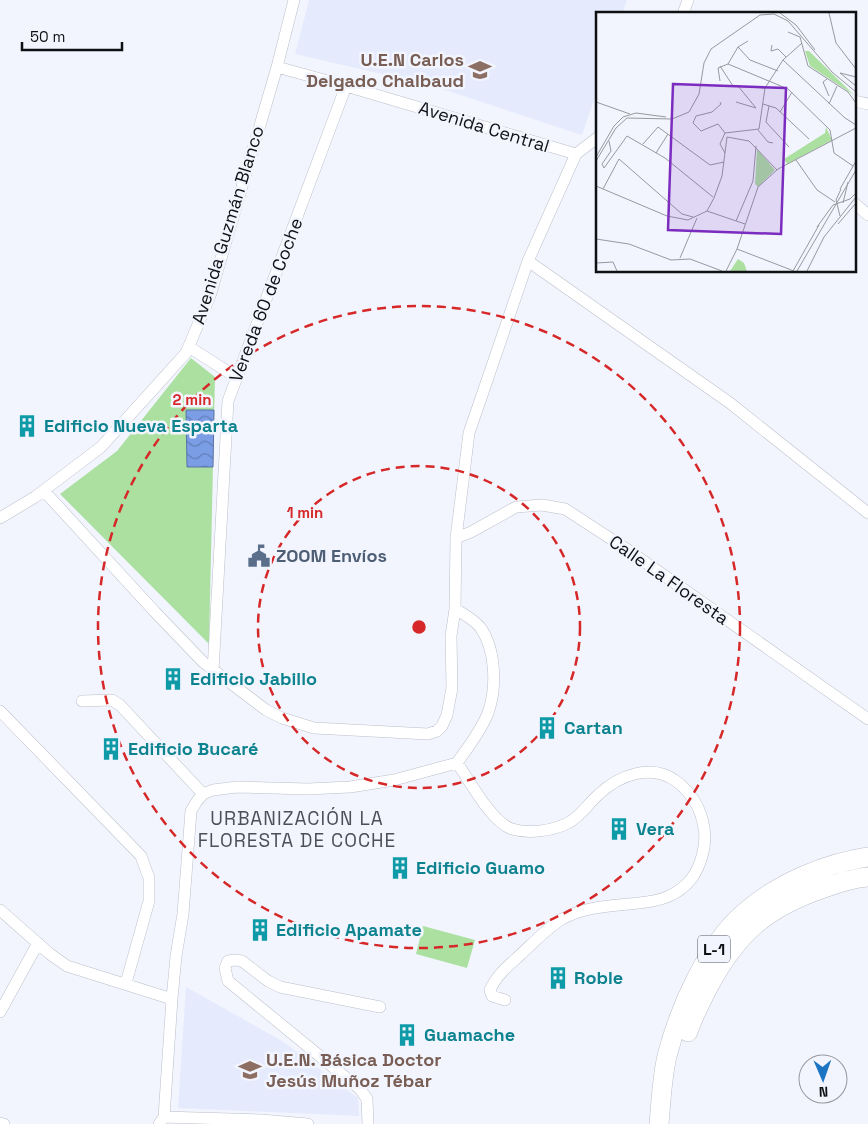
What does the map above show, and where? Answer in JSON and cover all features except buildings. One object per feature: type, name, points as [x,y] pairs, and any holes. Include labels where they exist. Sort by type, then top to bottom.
[{"type":"main road","name":"L-1","points":[[659,1124],[667,1057],[679,1019],[706,963],[725,933],[743,913],[778,888],[842,862],[868,857]]},
{"type":"main road","name":"L-1","points":[[670,1124],[678,1064],[689,1028],[708,988],[733,946],[749,929],[781,906],[842,882],[868,876]]},
{"type":"street","name":"Avenida Guzmán Blanco","points":[[0,518],[44,491],[101,447],[186,353],[210,296],[277,67],[294,0]]},
{"type":"street","points":[[684,12],[688,0]]},
{"type":"street","name":"Avenida Central","points":[[277,67],[576,154]]},
{"type":"street","name":"Vereda 60 de Coche","points":[[213,671],[228,401],[346,86]]},
{"type":"street","points":[[44,491],[155,612],[213,671],[266,710],[296,723],[314,728],[428,734],[437,730],[442,726],[450,701],[453,673],[451,636],[455,609],[456,538],[470,433],[528,261],[576,154],[596,139]]},
{"type":"street","points":[[856,205],[868,215]]},
{"type":"street","points":[[528,261],[730,403],[868,513]]},
{"type":"street","points":[[188,346],[236,377]]},
{"type":"street","name":"Calle La Floresta","points":[[456,538],[516,507],[542,505],[565,509],[633,554],[868,719]]},
{"type":"street","points":[[308,1124],[261,1120],[161,1121],[176,956],[183,914],[191,811],[203,794],[213,790],[237,787],[308,789],[350,787],[394,780],[458,763],[488,712],[494,676],[493,656],[480,628],[472,619],[455,609]]},
{"type":"street","points":[[82,701],[112,700],[120,705],[203,794]]},
{"type":"street","points":[[0,711],[141,856],[149,878],[149,901],[126,984]]},
{"type":"street","points":[[458,763],[478,792],[486,808],[511,829],[532,831],[554,829],[570,822],[614,782],[628,775],[645,771],[659,772],[687,790],[696,801],[705,830],[700,864],[684,887],[672,896],[657,901],[581,911],[562,919],[502,971],[493,982],[490,990],[492,996],[505,1000]]},
{"type":"street","points":[[0,910],[67,966],[172,999]]},
{"type":"street","points":[[0,1012],[38,943]]},
{"type":"street","points":[[368,1124],[367,1099],[360,1090],[228,982],[225,968],[228,961],[242,961],[268,981],[280,987],[380,1008]]},
{"type":"street","points":[[0,1122],[4,1124]]},
{"type":"shaded area","name":"U.E.N Carlos Delgado Chalbaud","points":[[309,0],[627,0],[623,12],[596,12],[596,94],[582,135],[433,86],[295,54]]},
{"type":"shaded area","name":"U.E.N. Básica Doctor Jesús Muñoz Tébar","points":[[186,987],[282,1041],[358,1098],[359,1116],[178,1108]]},
{"type":"green space","points":[[191,358],[215,377],[209,644],[60,494],[117,451]]},
{"type":"green space","points":[[423,926],[475,940],[467,968],[416,954]]},
{"type":"water","points":[[186,410],[214,410],[213,467],[187,467]]},
{"type":"place","name":"U.E.N Carlos Delgado Chalbaud","points":[[480,70]]},
{"type":"place","name":"Edificio Nueva Esparta","points":[[27,426]]},
{"type":"place","name":"ZOOM Envíos","points":[[259,556]]},
{"type":"place","name":"Edificio Jabillo","points":[[173,679]]},
{"type":"place","name":"Cartan","points":[[547,728]]},
{"type":"place","name":"Edificio Bucaré","points":[[111,749]]},
{"type":"place","name":"Vera","points":[[619,829]]},
{"type":"place","name":"Edificio Guamo","points":[[400,868]]},
{"type":"place","name":"Edificio Apamate","points":[[260,930]]},
{"type":"place","name":"Roble","points":[[558,978]]},
{"type":"place","name":"Guamache","points":[[407,1035]]},
{"type":"place","name":"U.E.N. Básica Doctor Jesús Muñoz Tébar","points":[[250,1070]]},
{"type":"district","name":"URBANIZACIÓN LA FLORESTA DE COCHE","points":[[297,829]]}]
